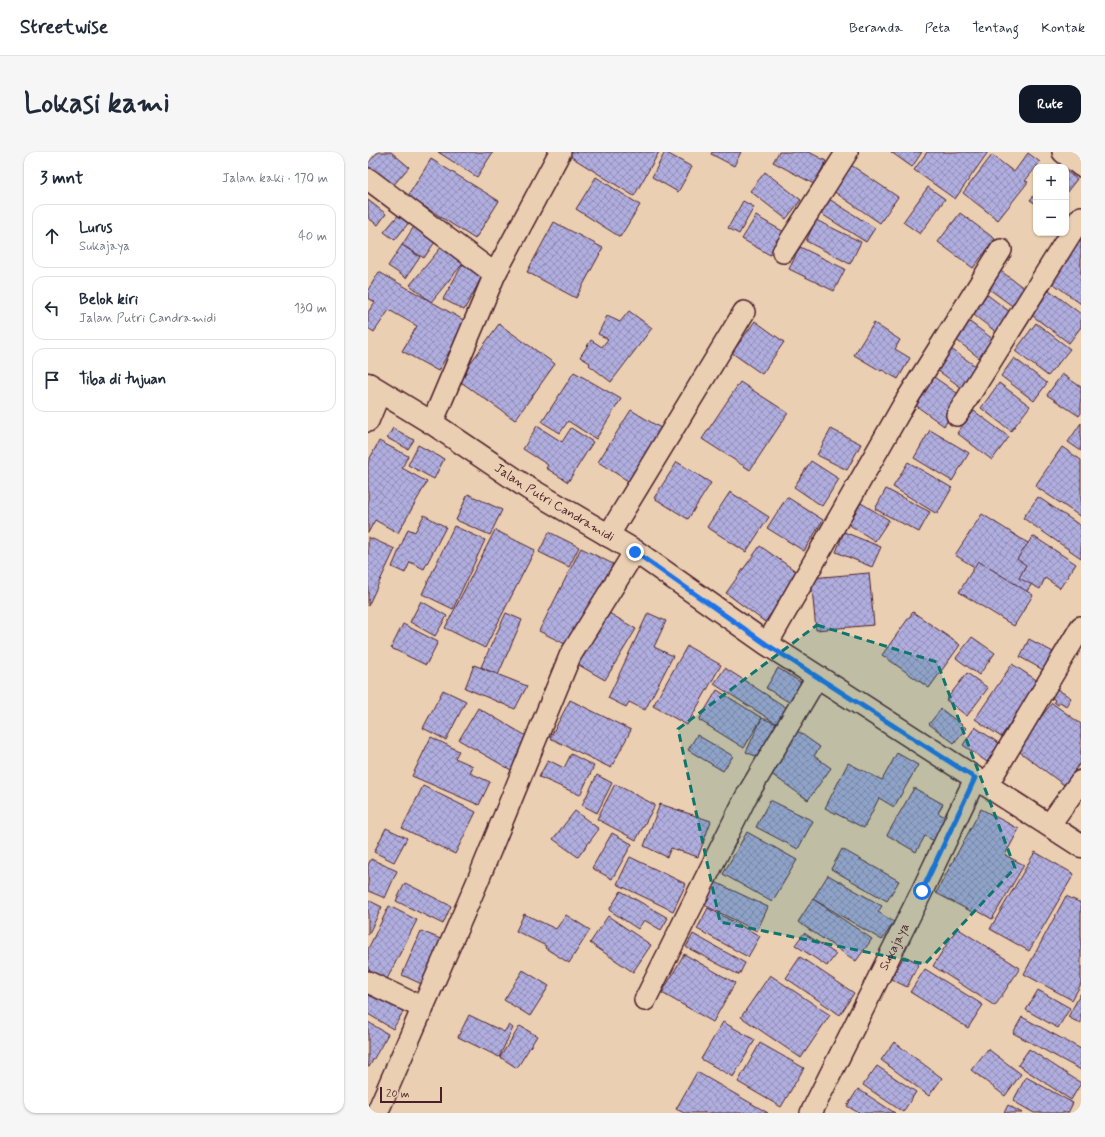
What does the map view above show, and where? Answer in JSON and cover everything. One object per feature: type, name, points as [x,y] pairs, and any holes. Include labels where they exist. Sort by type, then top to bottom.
[{"type":"street","points":[[432,423],[495,274],[560,152]]},
{"type":"street","points":[[783,252],[847,152]]},
{"type":"street","points":[[1062,152],[1081,166]]},
{"type":"street","points":[[368,179],[495,274]]},
{"type":"street","points":[[957,415],[1081,216]]},
{"type":"street","points":[[766,644],[904,404],[1000,250]]},
{"type":"street","points":[[608,536],[744,312]]},
{"type":"street","points":[[368,421],[374,388]]},
{"type":"street","name":"Jalan Putri Candramidi","points":[[374,388],[432,423],[528,488],[635,552],[766,644],[981,782],[1050,824],[1081,846]]},
{"type":"street","points":[[377,1113],[476,885],[570,656],[635,552]]},
{"type":"street","name":"Sukajaya","points":[[811,1113],[922,891],[981,782],[1081,627]]},
{"type":"street","points":[[644,1000],[746,797],[817,677]]},
{"type":"street","points":[[1050,824],[1081,781]]},
{"type":"street","points":[[368,982],[422,1008]]},
{"type":"highlighted area","points":[[817,625],[937,662],[1015,868],[925,964],[720,922],[678,729]]},
{"type":"building","points":[[378,152],[391,152],[409,167],[392,187],[368,167],[368,163]]},
{"type":"building","points":[[438,152],[493,152],[477,177]]},
{"type":"building","points":[[570,152],[659,152],[634,196],[568,155]]},
{"type":"building","points":[[665,152],[692,167],[678,192],[652,177]]},
{"type":"building","points":[[712,152],[741,152],[734,166],[711,154]]},
{"type":"building","points":[[779,152],[809,152],[826,161],[814,184],[773,162]]},
{"type":"building","points":[[891,152],[922,152],[912,167]]},
{"type":"building","points":[[927,152],[988,152],[955,199],[914,170]]},
{"type":"building","points":[[1028,153],[1040,162],[1038,164],[1033,164],[1033,171],[1025,181],[1028,182],[998,220],[963,193],[992,155],[1014,172]]},
{"type":"building","points":[[431,159],[499,201],[475,239],[408,196]]},
{"type":"building","points":[[851,165],[898,197],[880,223],[833,191]]},
{"type":"building","points":[[765,172],[801,200],[786,219],[750,191]]},
{"type":"building","points":[[1069,173],[1077,179],[1069,189]]},
{"type":"building","points":[[596,177],[640,205],[620,237],[576,209]]},
{"type":"building","points":[[928,187],[945,199],[920,234],[903,222]]},
{"type":"building","points":[[829,199],[875,228],[866,242],[820,213]]},
{"type":"building","points":[[368,200],[386,214],[378,225],[368,218]]},
{"type":"building","points":[[743,201],[754,207],[739,234],[728,228]]},
{"type":"building","points":[[400,213],[410,221],[395,240],[384,232]]},
{"type":"building","points":[[960,213],[995,239],[973,268],[938,242]]},
{"type":"building","points":[[756,216],[784,232],[770,255],[742,239]]},
{"type":"building","points":[[816,220],[861,242],[850,264],[806,241]]},
{"type":"building","points":[[417,222],[439,236],[424,258],[402,245]]},
{"type":"building","points":[[554,222],[603,248],[576,298],[527,272]]},
{"type":"building","points":[[1081,231],[1081,304],[1046,278]]},
{"type":"building","points":[[402,245],[420,257],[406,278],[388,266]]},
{"type":"building","points":[[443,245],[464,262],[431,302],[410,285]]},
{"type":"building","points":[[800,247],[845,269],[834,291],[789,269]]},
{"type":"building","points":[[464,262],[484,273],[464,310],[443,299]]},
{"type":"building","points":[[998,269],[1028,291],[1015,308],[985,286]]},
{"type":"building","points":[[379,272],[467,322],[438,371],[402,351],[417,326],[389,310],[374,332],[368,328],[368,312],[375,302],[368,298],[368,290]]},
{"type":"building","points":[[1049,290],[1081,314],[1081,327],[1069,343],[1030,314]]},
{"type":"building","points":[[985,293],[1014,315],[1000,335],[970,312]]},
{"type":"building","points":[[629,311],[652,328],[611,382],[589,365],[590,363],[580,357],[591,340],[602,347],[608,339],[598,334],[607,316],[620,322]]},
{"type":"building","points":[[967,320],[997,342],[983,361],[954,338]]},
{"type":"building","points":[[755,321],[784,342],[762,374],[732,353]]},
{"type":"building","points":[[874,323],[900,340],[895,349],[910,358],[898,379],[854,355]]},
{"type":"building","points":[[1036,323],[1070,349],[1048,376],[1015,351]]},
{"type":"building","points":[[499,324],[555,364],[515,420],[458,380]]},
{"type":"building","points":[[951,349],[977,367],[962,388],[937,370]]},
{"type":"building","points":[[1014,358],[1047,383],[1034,401],[1001,376]]},
{"type":"building","points":[[574,372],[621,399],[596,439],[568,421],[560,433],[542,422]]},
{"type":"building","points":[[1062,374],[1081,387],[1081,413],[1079,416],[1047,395]]},
{"type":"building","points":[[931,375],[964,398],[944,426],[911,402]]},
{"type":"building","points":[[740,382],[788,413],[750,470],[702,439]]},
{"type":"building","points":[[999,383],[1030,406],[1011,431],[981,408]]},
{"type":"building","points":[[631,410],[669,433],[636,486],[598,462]]},
{"type":"building","points":[[974,411],[1009,437],[992,460],[957,433]]},
{"type":"building","points":[[1081,423],[1081,451],[1068,442]]},
{"type":"building","points":[[537,426],[562,442],[571,428],[593,442],[568,482],[546,468],[548,465],[523,449]]},
{"type":"building","points":[[393,428],[414,440],[408,449],[387,438]]},
{"type":"building","points":[[831,429],[861,444],[847,470],[817,455]]},
{"type":"building","points":[[930,430],[969,453],[952,481],[914,458]]},
{"type":"building","points":[[379,441],[408,456],[402,468],[427,482],[398,533],[375,520],[368,533],[368,462]]},
{"type":"building","points":[[418,445],[444,459],[434,479],[408,465]]},
{"type":"building","points":[[1062,447],[1081,460],[1081,517],[1035,486]]},
{"type":"building","points":[[811,461],[839,479],[822,506],[794,487]]},
{"type":"building","points":[[677,462],[711,483],[688,519],[654,498]]},
{"type":"building","points":[[908,462],[952,488],[937,514],[893,487]]},
{"type":"building","points":[[886,489],[930,512],[919,532],[875,509]]},
{"type":"building","points":[[730,492],[769,517],[746,552],[707,527]]},
{"type":"building","points":[[468,494],[502,510],[490,535],[456,520]]},
{"type":"building","points":[[787,497],[823,520],[804,551],[767,528]]},
{"type":"building","points":[[1038,497],[1081,526],[1081,558],[1023,518]]},
{"type":"building","points":[[861,503],[889,520],[875,541],[848,524]]},
{"type":"building","points":[[982,514],[1050,557],[1023,597],[955,555]]},
{"type":"building","points":[[424,515],[446,527],[424,569],[410,562],[405,573],[392,567],[408,529],[415,532]]},
{"type":"building","points":[[454,526],[485,540],[453,609],[422,594]]},
{"type":"building","points":[[495,530],[535,550],[485,648],[445,628]]},
{"type":"building","points":[[549,532],[579,547],[569,567],[539,552]]},
{"type":"building","points":[[844,532],[881,547],[872,567],[836,552]]},
{"type":"building","points":[[1033,536],[1076,564],[1060,588],[1045,578],[1040,589],[1019,578],[1026,565],[1017,559]]},
{"type":"building","points":[[368,537],[395,549],[368,606]]},
{"type":"building","points":[[760,546],[800,574],[765,622],[726,593]]},
{"type":"building","points":[[581,548],[613,564],[571,647],[539,631]]},
{"type":"building","points":[[978,561],[1033,595],[1014,626],[959,592]]},
{"type":"building","points":[[869,573],[874,625],[816,630],[811,578]]},
{"type":"building","points":[[421,601],[447,616],[435,636],[410,622]]},
{"type":"building","points":[[913,612],[960,645],[929,688],[882,655]]},
{"type":"building","points":[[506,613],[522,620],[498,675],[481,667]]},
{"type":"building","points":[[609,613],[636,629],[605,680],[577,664]]},
{"type":"building","points":[[648,613],[666,621],[654,647],[673,656],[645,710],[629,702],[626,707],[608,698]]},
{"type":"building","points":[[403,624],[438,642],[426,665],[391,648]]},
{"type":"building","points":[[972,637],[995,653],[979,675],[956,658]]},
{"type":"building","points":[[1029,639],[1055,653],[1045,671],[1020,657]]},
{"type":"building","points":[[687,646],[721,665],[687,725],[653,706]]},
{"type":"building","points":[[1012,664],[1038,681],[1001,737],[975,719]]},
{"type":"building","points":[[474,665],[527,686],[515,709],[465,688]]},
{"type":"building","points":[[725,668],[787,708],[777,724],[714,684]]},
{"type":"building","points":[[778,668],[807,686],[795,706],[766,688]]},
{"type":"building","points":[[967,673],[988,688],[967,716],[946,700]]},
{"type":"building","points":[[1057,689],[1071,698],[1066,706],[1060,702],[1058,705],[1051,697]]},
{"type":"building","points":[[443,690],[466,701],[446,740],[423,728]]},
{"type":"building","points":[[717,690],[762,718],[744,748],[699,720]]},
{"type":"building","points":[[570,700],[631,730],[611,768],[550,738]]},
{"type":"building","points":[[1052,703],[1081,724],[1081,762],[1064,785],[1016,749]]},
{"type":"building","points":[[478,708],[530,738],[511,770],[459,740]]},
{"type":"building","points":[[941,709],[966,728],[954,743],[929,724]]},
{"type":"building","points":[[762,718],[777,724],[760,758],[746,752]]},
{"type":"building","points":[[975,727],[1000,744],[987,762],[963,745]]},
{"type":"building","points":[[796,730],[820,747],[814,756],[831,768],[808,800],[767,771]]},
{"type":"building","points":[[697,735],[733,756],[723,771],[688,750]]},
{"type":"building","points":[[431,737],[459,751],[455,758],[473,766],[470,773],[490,782],[479,805],[412,776]]},
{"type":"building","points":[[897,753],[918,765],[894,807],[879,798],[864,828],[825,808],[848,763],[882,780]]},
{"type":"building","points":[[571,754],[594,766],[580,795],[539,777],[548,760],[564,768]]},
{"type":"building","points":[[597,775],[612,783],[597,813],[582,805]]},
{"type":"building","points":[[615,784],[655,805],[636,840],[597,819]]},
{"type":"building","points":[[423,786],[476,812],[455,854],[402,828]]},
{"type":"building","points":[[914,788],[943,804],[938,813],[949,819],[936,842],[925,836],[916,852],[887,835]]},
{"type":"building","points":[[770,800],[813,821],[798,849],[756,827]]},
{"type":"building","points":[[660,804],[711,821],[698,857],[671,848],[667,857],[644,846]]},
{"type":"building","points":[[981,809],[1019,829],[1005,855],[1024,865],[992,919],[976,910],[974,913],[936,893]]},
{"type":"building","points":[[575,811],[599,829],[578,857],[553,839]]},
{"type":"building","points":[[386,828],[407,838],[394,862],[374,852]]},
{"type":"building","points":[[747,832],[797,860],[772,902],[723,874]]},
{"type":"building","points":[[612,833],[632,844],[612,879],[592,868]]},
{"type":"building","points":[[842,849],[899,881],[887,901],[831,869]]},
{"type":"building","points":[[1035,852],[1074,874],[1029,951],[990,929]]},
{"type":"building","points":[[630,857],[686,884],[673,911],[617,884]]},
{"type":"building","points":[[371,859],[397,871],[385,898],[368,891],[368,865]]},
{"type":"building","points":[[828,875],[882,906],[878,912],[894,922],[882,940],[813,899]]},
{"type":"building","points":[[715,882],[768,907],[757,931],[704,905]]},
{"type":"building","points":[[405,883],[451,906],[443,924],[396,901]]},
{"type":"building","points":[[621,891],[668,918],[661,930],[644,920],[638,929],[609,910]]},
{"type":"building","points":[[1066,896],[1081,903],[1081,984],[1072,1000],[1024,974]]},
{"type":"building","points":[[813,899],[872,939],[856,961],[798,922]]},
{"type":"building","points":[[368,900],[382,907],[368,935]]},
{"type":"building","points":[[389,906],[417,920],[387,979],[368,969],[368,949]]},
{"type":"building","points":[[708,908],[760,936],[748,957],[697,929]]},
{"type":"building","points":[[524,914],[556,929],[566,915],[590,930],[569,963],[545,948],[546,946],[516,931]]},
{"type":"building","points":[[608,916],[651,945],[633,972],[590,943]]},
{"type":"building","points":[[957,928],[1020,968],[995,1006],[933,966]]},
{"type":"building","points":[[421,931],[448,942],[428,987],[402,975]]},
{"type":"building","points":[[804,933],[836,954],[827,966],[795,945]]},
{"type":"building","points":[[693,934],[745,963],[739,975],[686,947]]},
{"type":"building","points":[[684,954],[735,983],[713,1022],[662,993]]},
{"type":"building","points":[[904,956],[919,963],[907,987],[891,979]]},
{"type":"building","points":[[800,957],[854,993],[840,1015],[786,978]]},
{"type":"building","points":[[925,969],[983,1005],[968,1028],[910,992]]},
{"type":"building","points":[[523,970],[549,986],[530,1016],[504,1000]]},
{"type":"building","points":[[770,975],[830,1015],[801,1058],[741,1017]]},
{"type":"building","points":[[368,983],[407,1005],[393,1029],[368,1014]]},
{"type":"building","points":[[1038,990],[1070,1008],[1058,1028],[1026,1010]]},
{"type":"building","points":[[1081,993],[1081,1024],[1068,1017]]},
{"type":"building","points":[[469,1015],[504,1032],[509,1025],[513,1028],[499,1057],[458,1037]]},
{"type":"building","points":[[1022,1017],[1081,1049],[1081,1070],[1013,1033]]},
{"type":"building","points":[[368,1022],[388,1034],[369,1067],[368,1067]]},
{"type":"building","points":[[723,1022],[755,1040],[733,1077],[701,1059]]},
{"type":"building","points":[[520,1026],[537,1036],[517,1068],[500,1057]]},
{"type":"building","points":[[894,1042],[942,1078],[929,1096],[881,1060]]},
{"type":"building","points":[[760,1043],[804,1068],[781,1107],[738,1082]]},
{"type":"building","points":[[988,1049],[1021,1074],[1005,1096],[971,1070]]},
{"type":"building","points":[[1029,1049],[1081,1083],[1071,1100],[1018,1065]]},
{"type":"building","points":[[877,1066],[916,1092],[903,1112],[863,1085]]},
{"type":"building","points":[[697,1072],[768,1113],[684,1113],[676,1109]]},
{"type":"building","points":[[1026,1077],[1073,1103],[1068,1113],[1034,1113],[1013,1101]]},
{"type":"building","points":[[858,1089],[895,1113],[859,1113],[847,1106]]},
{"type":"building","points":[[1008,1105],[1022,1113],[1004,1113]]},
{"type":"route","points":[[635,552],[766,644],[975,778],[922,891]]}]
